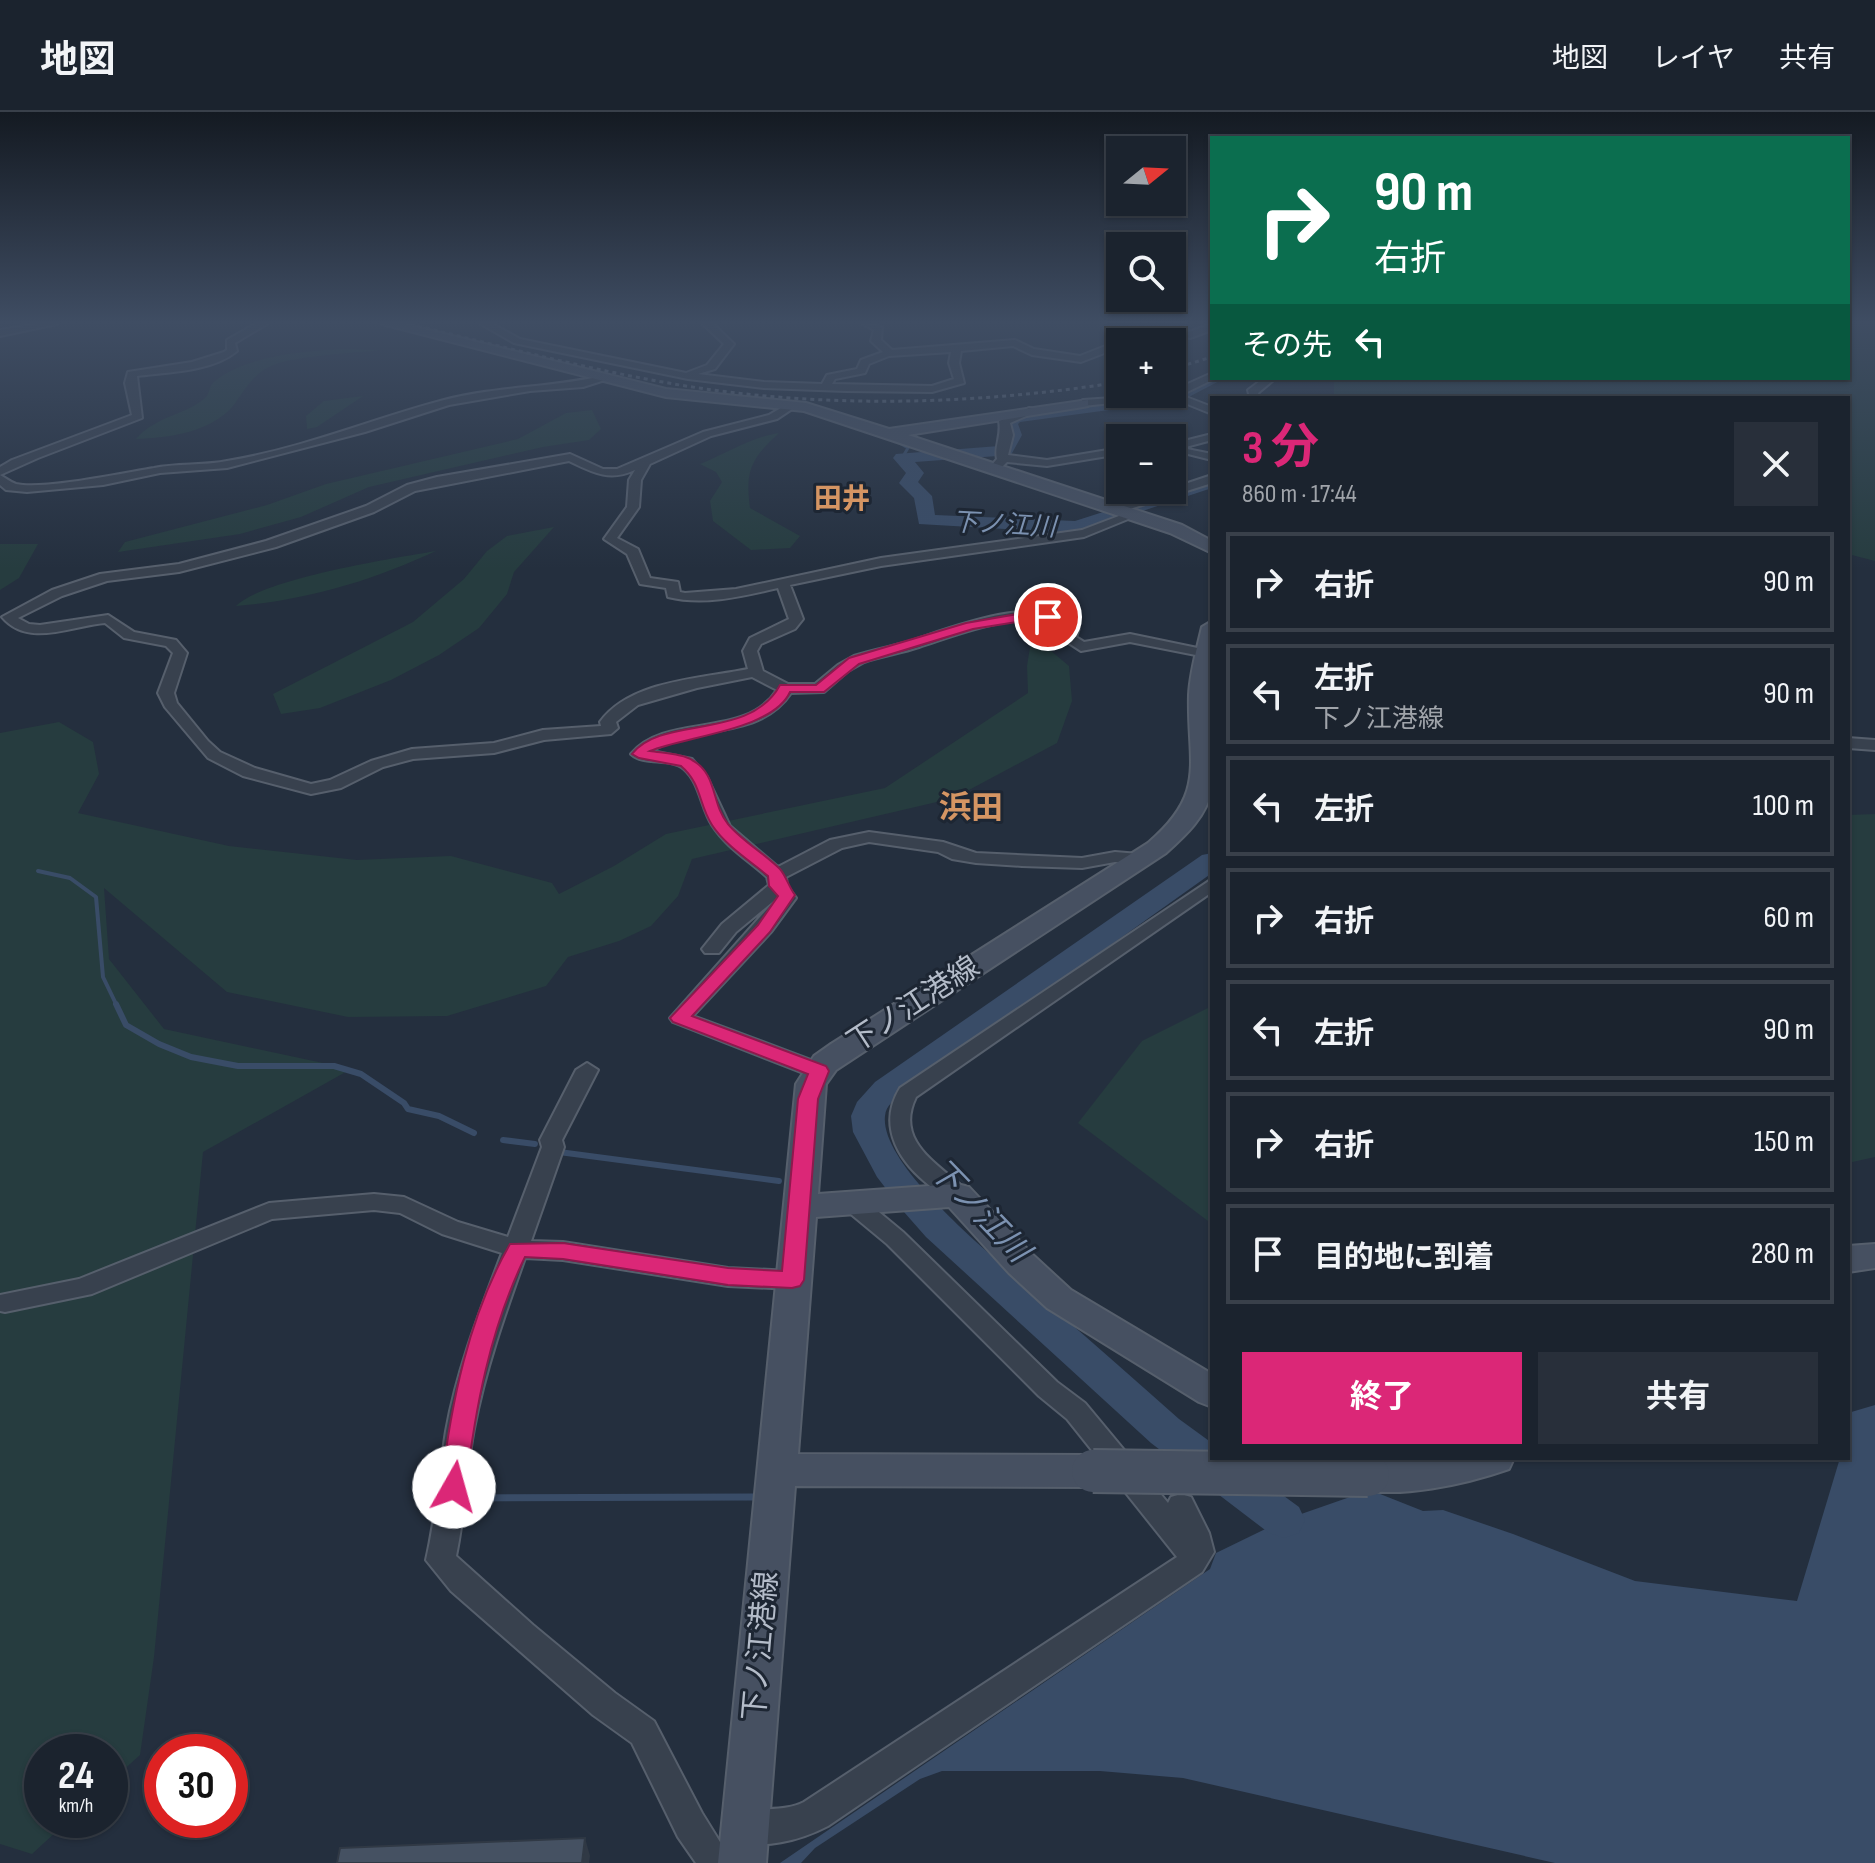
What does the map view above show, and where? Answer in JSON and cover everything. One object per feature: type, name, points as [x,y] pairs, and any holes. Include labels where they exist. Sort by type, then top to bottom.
[{"type":"main road","points":[[786,406],[888,434],[946,454],[999,458],[1120,512],[1181,531],[1210,547]]},
{"type":"main road","points":[[888,434],[1065,406]]},
{"type":"main road","name":"下ノ江港線","points":[[742,1863],[808,1099],[819,1071],[849,1045],[1139,859],[1176,832],[1190,816],[1200,796],[1205,764],[1200,698],[1209,640]]},
{"type":"main road","points":[[799,1207],[955,1195],[1059,1299],[1210,1391]]},
{"type":"main road","points":[[1850,1259],[1875,1256]]},
{"type":"main road","points":[[776,1470],[1368,1475],[1445,1471],[1487,1460]]},
{"type":"street","points":[[0,472],[47,451],[111,431],[138,416],[136,406]]},
{"type":"street","points":[[0,479],[10,487],[27,488],[103,481],[160,470],[227,465],[361,430],[436,406]]},
{"type":"street","points":[[789,406],[773,417],[707,434],[619,473],[605,473],[576,457],[566,457],[411,488],[358,514],[259,548],[179,568],[120,573],[79,585],[16,612],[9,619],[27,630],[108,619],[129,635],[171,643],[180,653],[166,693],[170,704],[202,744],[214,755],[249,772],[311,789],[335,784],[377,764],[412,754],[482,750],[543,735],[605,731],[610,728],[608,722],[616,710],[644,697],[755,672],[785,688],[819,689],[854,661],[958,629],[1023,617],[1066,621],[1072,628],[1068,638],[1081,647],[1130,638],[1209,640]]},
{"type":"street","points":[[1029,411],[1004,421],[1007,435],[999,458],[1054,463],[1106,454]]},
{"type":"street","points":[[1186,445],[1210,438]]},
{"type":"street","points":[[1186,452],[1210,457]]},
{"type":"street","points":[[644,464],[635,480],[633,507],[610,539],[633,552],[645,581],[673,585],[673,594],[685,597],[736,593],[881,562],[1084,533],[1120,512],[1210,480]]},
{"type":"street","points":[[755,672],[750,651],[755,641],[790,626],[796,619],[782,581]]},
{"type":"street","points":[[785,688],[782,696],[748,721],[665,740],[644,748],[639,754],[686,762],[692,767],[705,783],[709,804],[720,826],[777,880],[787,898],[756,937],[680,1018],[819,1071]]},
{"type":"street","points":[[1850,743],[1875,745]]},
{"type":"street","points":[[712,949],[777,880],[836,844],[869,837],[943,847],[958,855],[1055,864],[1115,857],[1139,859]]},
{"type":"street","points":[[955,1195],[921,1166],[905,1141],[899,1118],[902,1102],[908,1093],[1210,885]]},
{"type":"street","points":[[587,1070],[551,1140],[553,1147],[480,1347],[460,1430],[441,1560],[461,1582],[522,1635],[604,1704],[643,1732],[690,1825],[716,1863]]},
{"type":"street","points":[[5,1303],[83,1287],[269,1211],[363,1202],[404,1205],[450,1228],[518,1249],[563,1251],[728,1277],[792,1280]]},
{"type":"street","points":[[861,1203],[1048,1389],[1076,1411],[1197,1559]]},
{"type":"street","points":[[745,1827],[799,1823],[816,1814],[1197,1559],[1199,1552],[1195,1533],[1181,1506]]},
{"type":"green space","points":[[233,406],[201,428],[175,435],[136,439],[153,425],[191,408]]},
{"type":"green space","points":[[318,406],[349,406],[317,427],[307,429],[306,416]]},
{"type":"green space","points":[[1850,406],[1875,406],[1875,561],[1850,555]]},
{"type":"green space","points":[[592,410],[601,429],[589,440],[543,447],[369,487],[301,517],[240,534],[118,552],[125,542],[267,505],[326,484],[518,439],[566,413]]},
{"type":"green space","points":[[779,433],[752,466],[748,484],[750,508],[800,536],[790,548],[751,550],[713,521],[710,501],[722,482],[716,472],[700,464],[749,442]]},
{"type":"green space","points":[[554,527],[514,572],[507,594],[479,628],[439,655],[391,680],[320,708],[281,714],[273,694],[413,622],[464,579],[487,551],[507,536]]},
{"type":"green space","points":[[0,544],[38,544],[19,578],[0,590]]},
{"type":"green space","points":[[436,551],[339,588],[236,606],[250,596],[300,579]]},
{"type":"green space","points":[[1032,635],[1069,666],[1072,701],[1057,743],[954,798],[692,859],[678,896],[651,926],[619,941],[568,957],[546,986],[447,1016],[348,1017],[227,992],[104,888],[109,959],[164,1029],[351,1069],[203,1152],[154,1657],[140,1755],[128,1766],[128,1734],[24,1734],[24,1838],[49,1838],[32,1854],[0,1844],[0,733],[59,722],[93,742],[99,774],[78,813],[229,846],[357,860],[451,856],[552,883],[559,894],[614,866],[666,834],[885,788],[1028,693],[1027,666]]},
{"type":"green space","points":[[1875,814],[1875,1157],[1850,1163],[1850,815]]},
{"type":"green space","points":[[1210,1007],[1210,1222],[1078,1123],[1142,1041]]},
{"type":"water","points":[[1875,1405],[1875,1863],[1555,1863],[1183,1778],[1100,1771],[942,1771],[920,1779],[815,1848],[801,1863],[780,1863],[1210,1569],[1216,1553],[1284,1520],[1370,1490],[1423,1511],[1443,1510],[1513,1534],[1635,1581],[1797,1601],[1839,1460],[1850,1460],[1850,1412]]},
{"type":"building","points":[[585,1838],[582,1863],[337,1863],[340,1848]]},
{"type":"waterway","name":"下ノ江川","points":[[1105,406],[1015,418],[1009,423],[1014,435],[1005,451],[902,458],[915,473],[908,483],[923,496],[926,520],[1076,527],[1210,483]]},
{"type":"waterway","points":[[896,441],[908,448],[902,458]]},
{"type":"waterway","name":"下ノ江川","points":[[1210,862],[886,1089],[873,1102],[868,1116],[870,1132],[889,1168],[939,1228],[1165,1431],[1284,1520]]},
{"type":"waterway","points":[[38,871],[70,878],[96,897],[103,977],[117,1006]]},
{"type":"waterway","points":[[116,1004],[126,1025],[159,1044],[191,1057],[238,1066],[334,1066],[361,1074],[404,1103],[408,1109],[439,1116],[474,1133]]},
{"type":"waterway","points":[[503,1140],[535,1144]]},
{"type":"waterway","points":[[559,1152],[779,1181]]},
{"type":"waterway","points":[[461,1498],[753,1497]]},
{"type":"district","name":"田井","points":[[842,498]]},
{"type":"district","name":"浜田","points":[[971,807]]},
{"type":"route","points":[[454,1487],[460,1430],[480,1347],[501,1284],[518,1249],[563,1251],[728,1277],[792,1280],[808,1099],[811,1084],[819,1071],[680,1018],[764,928],[787,895],[778,886],[776,875],[720,826],[709,804],[705,783],[692,767],[686,762],[639,754],[644,748],[665,740],[748,721],[782,696],[785,688],[819,689],[854,661],[971,626],[1023,617],[1048,617]]}]
